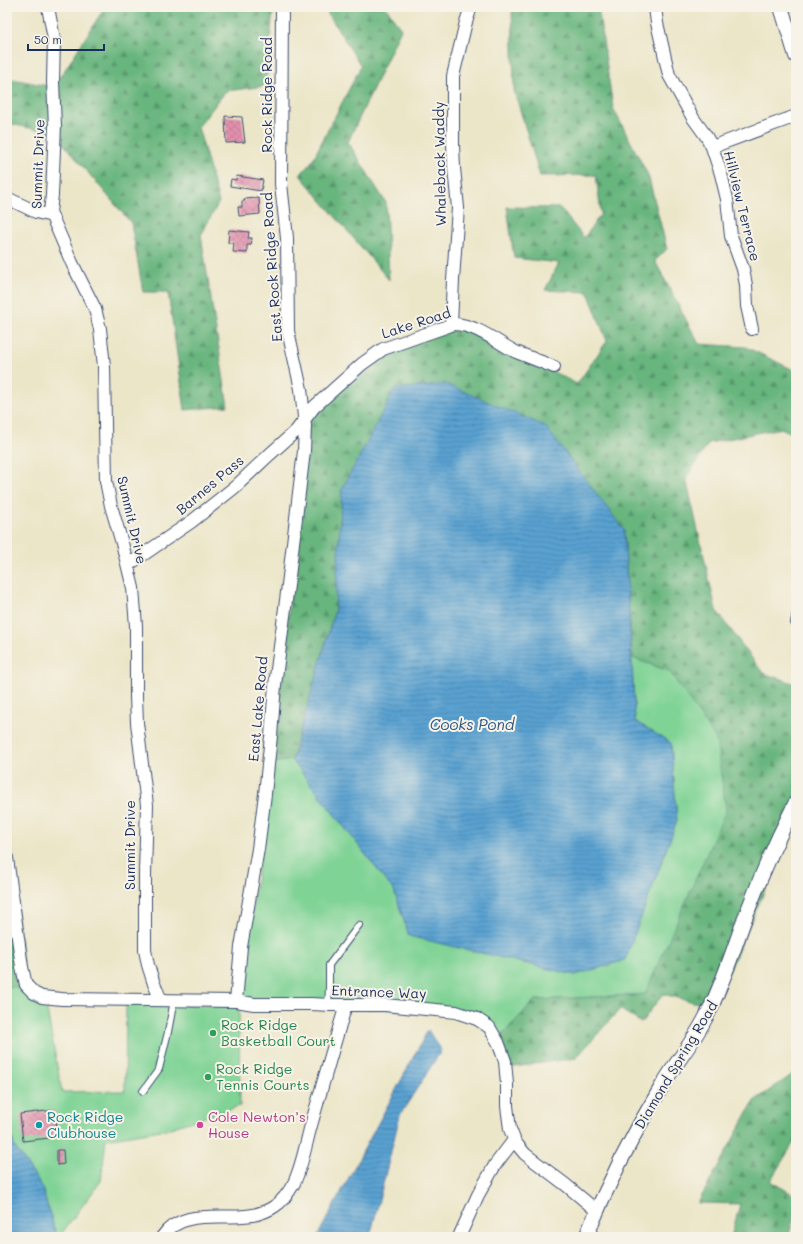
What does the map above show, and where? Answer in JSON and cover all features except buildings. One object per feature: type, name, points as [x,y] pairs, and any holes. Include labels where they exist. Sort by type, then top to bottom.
[{"type":"street","name":"Summit Drive","points":[[48,7],[54,39],[53,82],[55,126],[50,212],[72,263],[95,309],[100,329],[104,366],[106,481],[111,506],[133,588],[136,626],[137,723],[147,806],[145,950],[154,984],[161,1000]]},
{"type":"street","name":"Rock Ridge Road","points":[[281,184],[282,7]]},
{"type":"street","name":"Hillview Terrace","points":[[655,7],[669,75],[693,118],[712,147],[721,174],[727,199],[731,236],[743,269],[746,285],[747,306],[752,329]]},
{"type":"street","points":[[781,7],[796,56]]},
{"type":"street","name":"Whaleback Waddy","points":[[451,325],[458,208],[453,144],[454,76],[469,8]]},
{"type":"street","points":[[712,147],[796,116]]},
{"type":"street","name":"East Rock Ridge Road","points":[[281,184],[287,238],[288,331],[301,389],[305,419]]},
{"type":"street","points":[[7,198],[36,212],[52,216]]},
{"type":"street","name":"Lake Road","points":[[305,419],[314,407],[342,381],[383,349],[451,325],[464,324],[475,328],[516,352],[554,367]]},
{"type":"street","name":"Barnes Pass","points":[[128,566],[191,522],[235,487],[296,431],[305,419]]},
{"type":"street","name":"East Lake Road","points":[[236,1001],[241,947],[258,849],[265,794],[275,678],[304,451],[305,419]]},
{"type":"street","name":"Diamond Spring Road","points":[[586,1237],[624,1154],[645,1115],[709,1012],[724,978],[764,869],[796,802]]},
{"type":"street","name":"Entrance Way","points":[[7,858],[22,967],[26,985],[34,993],[42,997],[62,999],[236,1001],[254,1004],[385,1005],[456,1012],[477,1019],[489,1027],[498,1042],[505,1061],[507,1106],[510,1129],[514,1140],[524,1154],[566,1185],[597,1211]]},
{"type":"street","points":[[162,1237],[179,1222],[194,1218],[261,1214],[275,1206],[286,1196],[294,1182],[301,1162],[346,1005]]},
{"type":"street","points":[[459,1237],[478,1195],[495,1165],[514,1140]]},
{"type":"lane","points":[[796,612],[794,623],[796,625]]},
{"type":"lane","points":[[328,1005],[329,965],[359,925]]},
{"type":"lane","points":[[143,1091],[158,1069],[168,1032],[174,1000]]},
{"type":"green space","points":[[105,7],[273,8],[266,86],[226,91],[198,127],[219,202],[201,235],[228,406],[185,410],[168,292],[143,292],[131,223],[55,134],[7,123],[7,78],[54,87]]},
{"type":"green space","points":[[324,7],[386,7],[401,29],[348,142],[386,203],[389,280],[300,175],[312,161],[361,66]]},
{"type":"green space","points":[[512,7],[598,7],[613,108],[648,175],[667,249],[655,261],[699,344],[746,347],[796,371],[796,435],[781,428],[709,443],[686,478],[716,610],[763,673],[796,684],[796,820],[713,1007],[663,994],[641,1023],[620,1009],[576,1058],[508,1068],[499,1038],[535,1000],[645,994],[669,671],[632,658],[624,530],[342,489],[335,610],[292,760],[272,763],[310,415],[378,350],[459,324],[577,384],[607,341],[588,292],[545,290],[559,263],[514,258],[507,207],[560,208],[584,238],[601,214],[596,175],[540,176],[514,90]]},
{"type":"green space","points":[[632,658],[669,671],[716,739],[726,810],[645,994],[535,1000],[499,1038],[458,1011],[239,1007],[240,1106],[167,1129],[106,1139],[101,1181],[59,1237],[57,1237],[41,1185],[14,1146],[7,1111],[7,987],[25,988],[46,1005],[62,1092],[125,1091],[126,1003],[239,1006],[272,763],[292,760],[394,891],[409,936],[575,975],[625,960],[677,821],[671,743],[635,721]]},
{"type":"green space","points":[[7,810],[25,988],[7,987]]},
{"type":"green space","points":[[796,1072],[796,1139],[770,1181],[796,1196],[796,1212],[788,1237],[731,1237],[740,1204],[698,1203],[754,1101]]},
{"type":"water","name":"Cooks Pond","points":[[446,384],[545,426],[624,530],[635,721],[671,743],[677,821],[625,960],[575,975],[409,936],[394,891],[292,760],[335,610],[342,489],[395,389]]},
{"type":"water","points":[[428,1030],[441,1051],[400,1115],[370,1237],[317,1237]]},
{"type":"water","points":[[7,1111],[14,1146],[41,1185],[57,1237],[7,1237]]},
{"type":"place","name":"Rock Ridge Basketball Court","points":[[213,1033]]},
{"type":"place","name":"Rock Ridge Tennis Courts","points":[[208,1077]]},
{"type":"place","name":"Rock Ridge Clubhouse","points":[[39,1125]]},
{"type":"place","name":"Cole Newton’s House","points":[[200,1125]]}]
